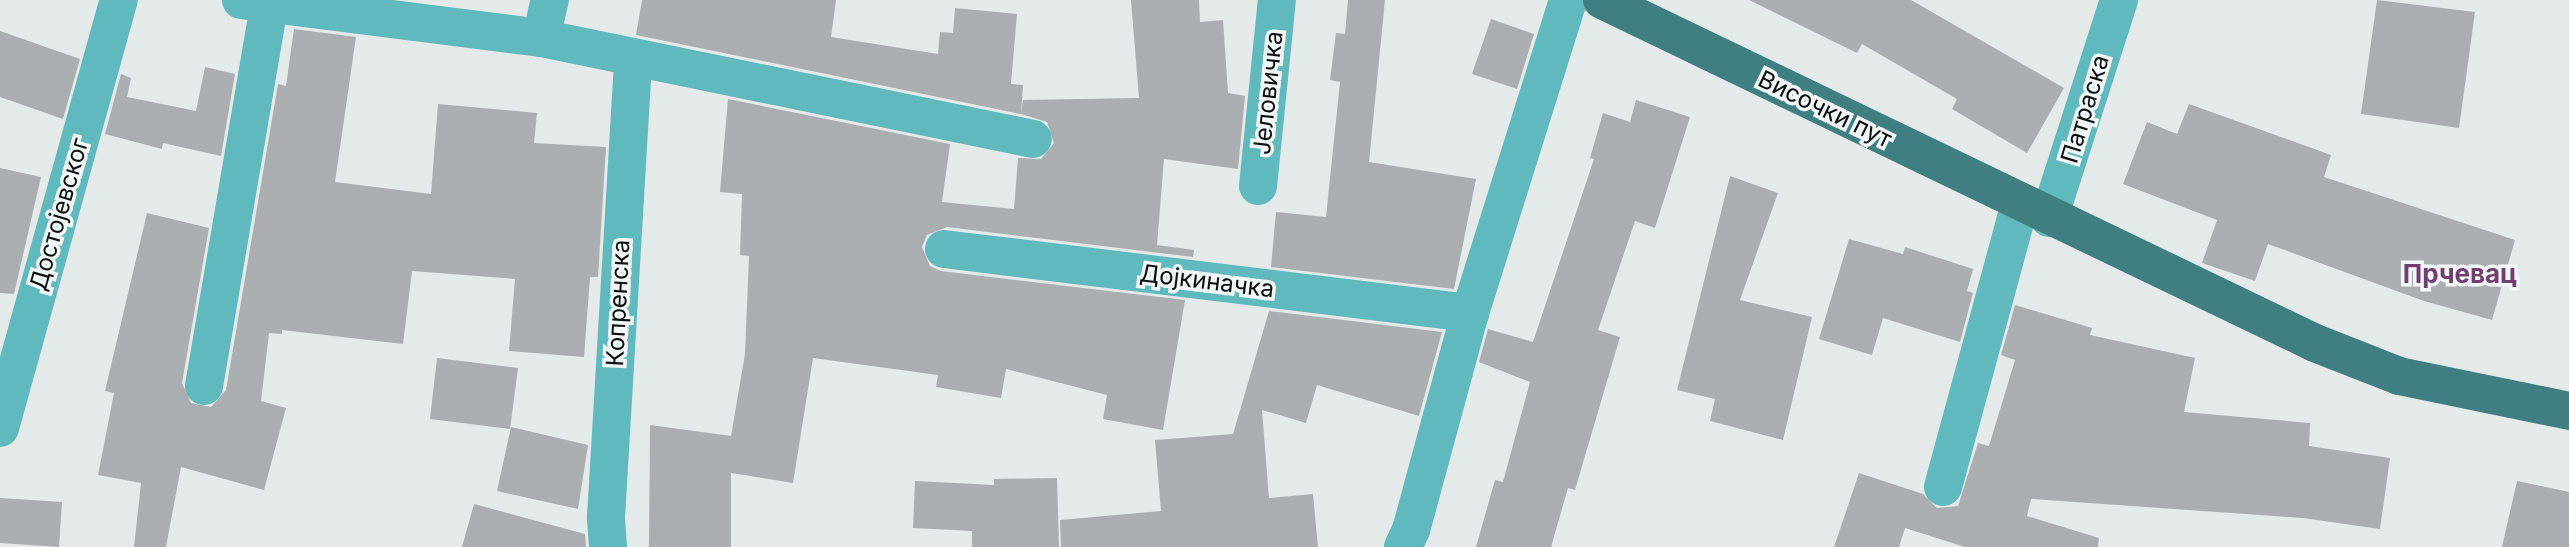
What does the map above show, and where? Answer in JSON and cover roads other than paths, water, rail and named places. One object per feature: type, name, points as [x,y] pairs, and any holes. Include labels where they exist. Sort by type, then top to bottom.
[{"type":"main road","name":"Височки пут","points":[[1602,0],[2034,211],[2277,326],[2399,376],[2569,411]]},
{"type":"street","name":"Достојевског","points":[[0,428],[119,0]]},
{"type":"street","points":[[541,38],[550,0]]},
{"type":"street","name":"Јеловичка","points":[[1258,186],[1277,0]]},
{"type":"street","points":[[1402,547],[1411,530],[1469,313],[1568,0]]},
{"type":"street","name":"Патраска","points":[[1942,487],[2034,211],[2119,0]]},
{"type":"street","points":[[204,386],[255,2],[541,38],[1033,139]]},
{"type":"street","name":"Копренска","points":[[608,547],[606,517],[633,58]]},
{"type":"street","name":"Дојкиначка","points":[[944,249],[1469,313]]},
{"type":"district","name":"Прчевац","points":[[2460,274]]}]
